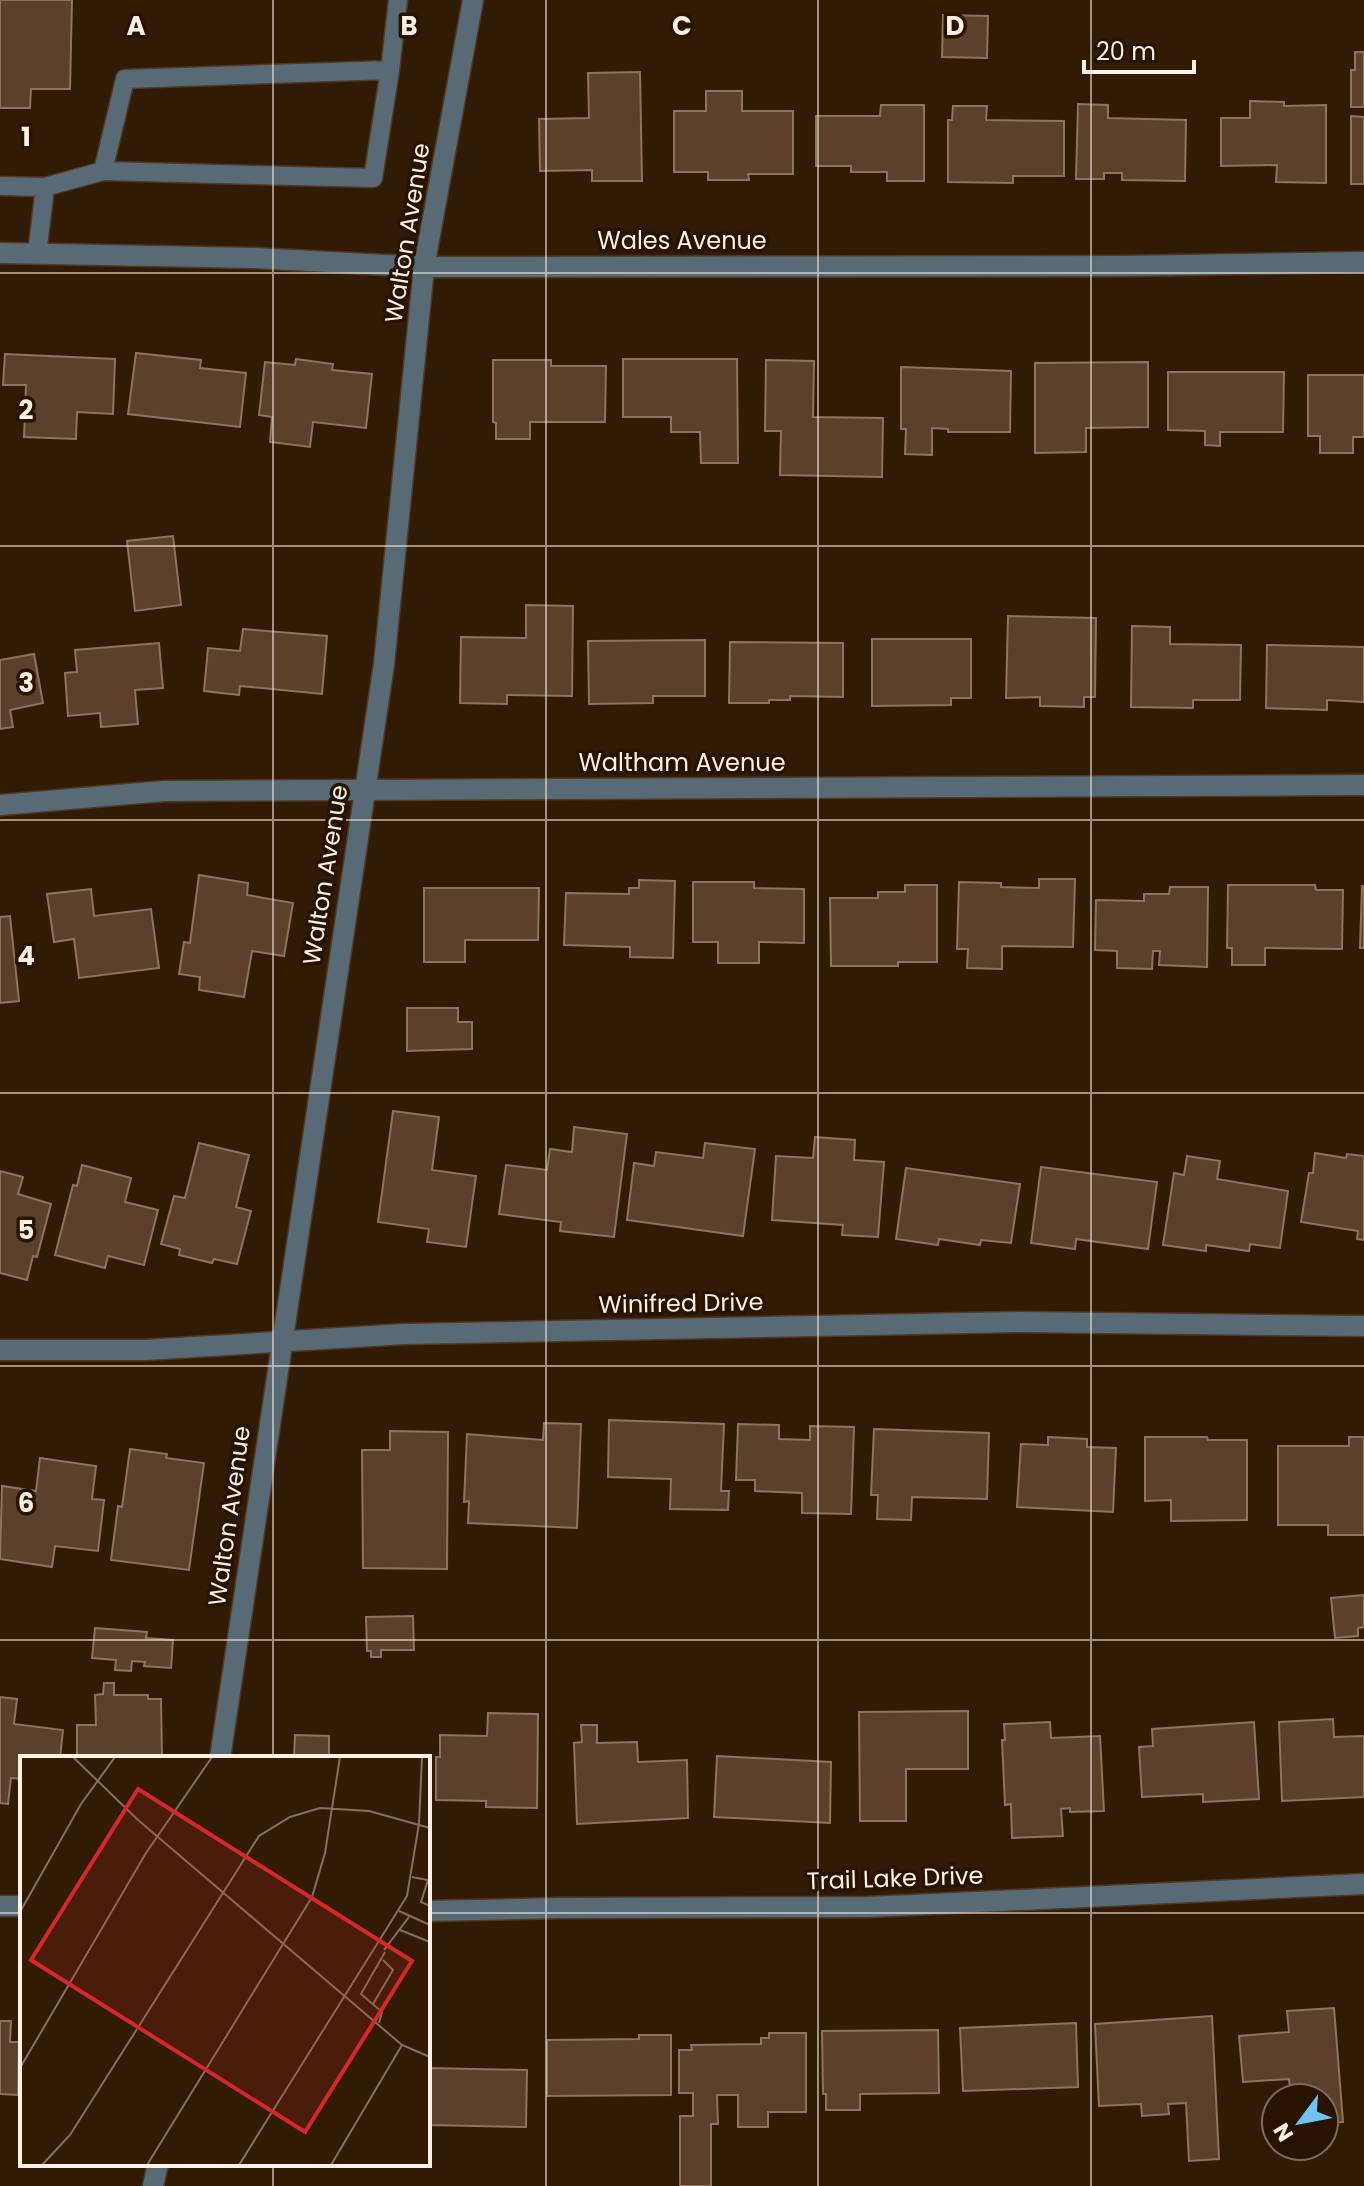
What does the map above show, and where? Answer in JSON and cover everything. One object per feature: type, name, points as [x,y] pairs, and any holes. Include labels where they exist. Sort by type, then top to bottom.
[{"type":"street","name":"Walton Avenue","points":[[220,1756],[384,664],[424,267],[473,0]]},
{"type":"street","name":"Wales Avenue","points":[[0,253],[254,258],[424,267],[1122,266],[1364,262]]},
{"type":"street","name":"Waltham Avenue","points":[[0,805],[164,791],[1364,785]]},
{"type":"street","name":"Winifred Drive","points":[[0,1350],[145,1350],[405,1334],[1019,1322],[1364,1326]]},
{"type":"street","name":"Trail Lake Drive","points":[[430,1911],[868,1907],[1364,1884]]},
{"type":"street","points":[[153,2186],[158,2166]]},
{"type":"lane","points":[[0,186],[45,187],[103,171],[373,178],[398,0]]},
{"type":"lane","points":[[103,171],[125,79],[390,70]]},
{"type":"lane","points":[[37,254],[45,187]]},
{"type":"building","points":[[0,0],[72,0],[70,89],[31,89],[30,108],[0,108]]},
{"type":"building","points":[[943,15],[988,16],[987,58],[942,57]]},
{"type":"building","points":[[1355,52],[1364,52],[1364,107],[1351,107],[1351,70],[1355,70]]},
{"type":"building","points":[[640,72],[642,181],[592,181],[592,170],[540,171],[539,119],[589,118],[588,73]]},
{"type":"building","points":[[706,91],[742,91],[742,111],[793,111],[793,174],[748,174],[749,180],[708,180],[708,172],[674,172],[674,111],[706,111]]},
{"type":"building","points":[[1250,101],[1284,102],[1284,106],[1326,105],[1326,183],[1276,182],[1277,165],[1221,166],[1221,118],[1250,118]]},
{"type":"building","points":[[1078,104],[1108,105],[1108,118],[1186,120],[1185,181],[1122,180],[1122,173],[1104,173],[1104,179],[1076,179]]},
{"type":"building","points":[[881,105],[924,105],[924,181],[887,181],[887,172],[851,172],[851,166],[816,166],[816,116],[880,116]]},
{"type":"building","points":[[953,106],[987,106],[986,120],[1064,121],[1064,176],[1013,176],[1013,183],[948,182],[948,120],[952,120]]},
{"type":"building","points":[[1351,116],[1364,117],[1364,184],[1351,184]]},
{"type":"building","points":[[136,353],[201,360],[200,368],[246,373],[240,427],[128,414]]},
{"type":"building","points":[[5,354],[115,359],[113,414],[77,412],[76,439],[24,437],[26,385],[3,385]]},
{"type":"building","points":[[296,359],[333,364],[332,370],[372,374],[366,428],[313,422],[310,447],[270,442],[272,417],[259,415],[265,362],[295,365]]},
{"type":"building","points":[[623,359],[737,359],[738,463],[701,463],[700,432],[671,432],[671,417],[623,417]]},
{"type":"building","points":[[493,360],[551,360],[551,366],[606,366],[605,422],[530,422],[530,439],[496,439]]},
{"type":"building","points":[[766,360],[814,361],[813,417],[883,418],[882,477],[780,475],[781,431],[765,431]]},
{"type":"building","points":[[1148,362],[1148,427],[1086,428],[1086,452],[1035,453],[1035,363]]},
{"type":"building","points":[[901,367],[1011,371],[1010,432],[948,432],[948,429],[932,428],[932,455],[905,454],[906,429],[901,429]]},
{"type":"building","points":[[1168,372],[1284,372],[1283,432],[1220,432],[1220,446],[1205,445],[1205,431],[1168,430]]},
{"type":"building","points":[[1308,375],[1364,375],[1364,437],[1353,437],[1353,453],[1320,453],[1320,436],[1308,436]]},
{"type":"building","points":[[173,536],[181,605],[135,611],[127,541]]},
{"type":"building","points":[[526,605],[573,606],[572,696],[507,695],[507,704],[460,703],[461,637],[526,638]]},
{"type":"building","points":[[1008,616],[1096,618],[1095,697],[1084,697],[1084,707],[1040,706],[1040,697],[1006,698]]},
{"type":"building","points":[[1132,626],[1170,627],[1170,644],[1241,645],[1240,700],[1193,700],[1193,708],[1131,707]]},
{"type":"building","points":[[243,629],[327,636],[322,694],[240,686],[239,695],[204,691],[208,648],[240,651]]},
{"type":"building","points":[[872,639],[971,639],[971,698],[951,698],[951,705],[872,706]]},
{"type":"building","points":[[705,640],[705,696],[653,696],[653,703],[589,704],[588,641]]},
{"type":"building","points":[[730,642],[843,643],[843,697],[790,696],[790,700],[769,700],[769,703],[729,703]]},
{"type":"building","points":[[159,643],[163,688],[135,690],[138,724],[101,727],[100,713],[68,716],[65,673],[77,672],[75,650]]},
{"type":"building","points":[[1267,645],[1364,647],[1364,702],[1327,700],[1327,710],[1266,708]]},
{"type":"building","points":[[34,654],[43,703],[10,710],[13,727],[0,729],[0,660]]},
{"type":"building","points":[[199,875],[248,883],[247,895],[293,903],[284,956],[252,951],[244,997],[199,990],[200,977],[179,974],[184,942],[190,943]]},
{"type":"building","points":[[1039,879],[1075,879],[1073,947],[1002,946],[1002,969],[967,968],[968,949],[957,949],[959,882],[1039,888]]},
{"type":"building","points":[[639,880],[675,881],[673,958],[630,957],[630,947],[564,945],[566,893],[629,894],[629,888],[639,888]]},
{"type":"building","points":[[693,882],[754,882],[754,888],[804,889],[804,943],[759,942],[759,963],[718,963],[718,942],[693,942]]},
{"type":"building","points":[[905,885],[937,885],[937,962],[898,962],[898,966],[831,966],[830,898],[878,898],[878,892],[905,892]]},
{"type":"building","points":[[1228,885],[1315,885],[1316,890],[1343,890],[1342,949],[1265,948],[1265,965],[1232,965],[1232,948],[1227,948]]},
{"type":"building","points":[[1362,886],[1364,948],[1360,948]]},
{"type":"building","points":[[1170,887],[1208,887],[1207,967],[1159,965],[1160,951],[1153,951],[1152,969],[1117,968],[1117,951],[1095,950],[1096,900],[1144,901],[1144,894],[1169,894]]},
{"type":"building","points":[[424,888],[539,888],[538,940],[465,940],[465,962],[424,962]]},
{"type":"building","points":[[91,889],[94,916],[151,909],[159,968],[79,978],[74,939],[54,942],[47,894]]},
{"type":"building","points":[[10,916],[19,1001],[0,1003],[0,917]]},
{"type":"building","points":[[407,1008],[458,1008],[458,1022],[472,1022],[472,1049],[407,1051]]},
{"type":"building","points":[[393,1111],[439,1117],[432,1170],[476,1176],[466,1247],[427,1242],[429,1229],[378,1222]]},
{"type":"building","points":[[574,1127],[627,1134],[614,1237],[560,1231],[561,1222],[499,1214],[506,1165],[547,1170],[550,1149],[572,1152]]},
{"type":"building","points":[[815,1137],[855,1140],[854,1160],[884,1162],[878,1237],[842,1235],[843,1225],[772,1220],[776,1156],[813,1158]]},
{"type":"building","points":[[199,1143],[249,1155],[236,1207],[251,1211],[237,1264],[214,1259],[212,1263],[179,1255],[180,1249],[161,1244],[174,1196],[185,1198]]},
{"type":"building","points":[[705,1143],[755,1149],[743,1236],[627,1220],[634,1163],[654,1166],[656,1152],[703,1158]]},
{"type":"building","points":[[1315,1153],[1346,1158],[1347,1154],[1364,1156],[1364,1240],[1357,1239],[1358,1231],[1301,1222]]},
{"type":"building","points":[[1187,1156],[1220,1161],[1217,1179],[1288,1191],[1280,1248],[1250,1244],[1249,1251],[1206,1245],[1206,1251],[1163,1245],[1174,1173],[1184,1175]]},
{"type":"building","points":[[82,1165],[131,1178],[125,1202],[158,1210],[144,1265],[108,1256],[105,1268],[55,1255],[73,1185],[77,1186]]},
{"type":"building","points":[[1041,1167],[1157,1182],[1148,1249],[1076,1239],[1075,1249],[1031,1243]]},
{"type":"building","points":[[906,1168],[1020,1184],[1011,1243],[981,1240],[980,1245],[939,1239],[938,1245],[896,1239]]},
{"type":"building","points":[[0,1171],[23,1177],[18,1194],[51,1204],[37,1257],[33,1256],[27,1280],[0,1273]]},
{"type":"building","points":[[609,1420],[724,1424],[721,1491],[729,1491],[728,1510],[670,1509],[671,1479],[608,1477]]},
{"type":"building","points":[[544,1423],[581,1424],[577,1528],[468,1523],[469,1501],[464,1502],[467,1434],[543,1440]]},
{"type":"building","points":[[738,1424],[779,1425],[779,1439],[810,1440],[810,1426],[854,1427],[851,1514],[802,1513],[802,1493],[755,1491],[755,1480],[736,1480]]},
{"type":"building","points":[[874,1429],[989,1433],[987,1499],[912,1497],[911,1520],[877,1519],[878,1495],[871,1495]]},
{"type":"building","points":[[390,1431],[448,1432],[447,1569],[363,1568],[362,1450],[390,1450]]},
{"type":"building","points":[[1048,1437],[1087,1439],[1087,1447],[1116,1448],[1113,1512],[1017,1507],[1021,1444],[1048,1445]]},
{"type":"building","points":[[1145,1437],[1247,1440],[1247,1520],[1171,1521],[1171,1500],[1145,1501]]},
{"type":"building","points":[[1349,1437],[1364,1437],[1364,1535],[1328,1535],[1328,1525],[1278,1525],[1278,1446],[1349,1446]]},
{"type":"building","points":[[130,1449],[204,1463],[189,1570],[111,1560]]},
{"type":"building","points":[[40,1458],[96,1466],[92,1499],[104,1500],[98,1551],[55,1546],[52,1567],[0,1559],[2,1486],[36,1491]]},
{"type":"building","points":[[1364,1595],[1364,1627],[1358,1628],[1358,1636],[1335,1638],[1331,1598]]},
{"type":"building","points":[[413,1616],[414,1650],[381,1650],[381,1657],[371,1657],[371,1651],[367,1651],[366,1617]]},
{"type":"building","points":[[95,1628],[147,1632],[146,1638],[173,1640],[171,1668],[144,1666],[145,1662],[132,1661],[131,1671],[115,1670],[116,1660],[92,1658]]},
{"type":"building","points":[[104,1683],[114,1683],[114,1695],[148,1695],[148,1699],[161,1699],[162,1756],[77,1756],[77,1725],[96,1725],[95,1695],[103,1694]]},
{"type":"building","points":[[0,1697],[17,1699],[14,1724],[63,1730],[60,1756],[20,1756],[20,1779],[11,1778],[8,1804],[0,1803]]},
{"type":"building","points":[[968,1711],[968,1769],[906,1769],[906,1821],[860,1821],[859,1712]]},
{"type":"building","points":[[488,1713],[538,1714],[537,1808],[486,1807],[486,1801],[436,1800],[436,1757],[440,1757],[440,1735],[487,1736]]},
{"type":"building","points":[[1333,1719],[1334,1737],[1364,1736],[1364,1797],[1282,1801],[1279,1722]]},
{"type":"building","points":[[1050,1722],[1051,1738],[1100,1736],[1104,1811],[1070,1812],[1070,1808],[1061,1809],[1063,1836],[1012,1838],[1011,1804],[1005,1805],[1004,1724]]},
{"type":"building","points":[[1254,1722],[1259,1799],[1203,1802],[1203,1794],[1142,1797],[1139,1747],[1153,1746],[1152,1729]]},
{"type":"building","points":[[581,1725],[597,1725],[597,1743],[637,1742],[638,1762],[687,1760],[688,1818],[577,1824],[574,1743],[582,1742]]},
{"type":"building","points":[[295,1735],[329,1736],[329,1756],[294,1756]]},
{"type":"building","points":[[717,1756],[831,1762],[830,1823],[714,1817]]},
{"type":"building","points":[[1334,2008],[1340,2082],[1289,2082],[1289,2079],[1243,2082],[1239,2036],[1289,2032],[1287,2011]]},
{"type":"building","points":[[1212,2016],[1219,2159],[1189,2161],[1186,2103],[1168,2104],[1169,2114],[1142,2116],[1141,2104],[1099,2106],[1095,2024]]},
{"type":"building","points":[[0,2021],[11,2021],[10,2042],[19,2042],[18,2095],[0,2094]]},
{"type":"building","points":[[1076,2023],[1078,2087],[963,2091],[960,2028]]},
{"type":"building","points":[[938,2030],[939,2093],[860,2094],[860,2110],[826,2110],[822,2031]]},
{"type":"building","points":[[769,2033],[806,2033],[806,2112],[768,2112],[768,2127],[738,2127],[738,2095],[717,2095],[718,2124],[711,2124],[711,2186],[680,2186],[680,2116],[693,2116],[693,2093],[679,2093],[679,2050],[692,2050],[691,2045],[761,2044],[761,2038],[769,2038]]},
{"type":"building","points":[[639,2035],[671,2035],[671,2095],[547,2096],[547,2040],[639,2039]]},
{"type":"building","points":[[430,2068],[527,2070],[526,2127],[430,2125]]},
{"type":"building","points":[[1340,2084],[1343,2122],[1340,2122]]}]
